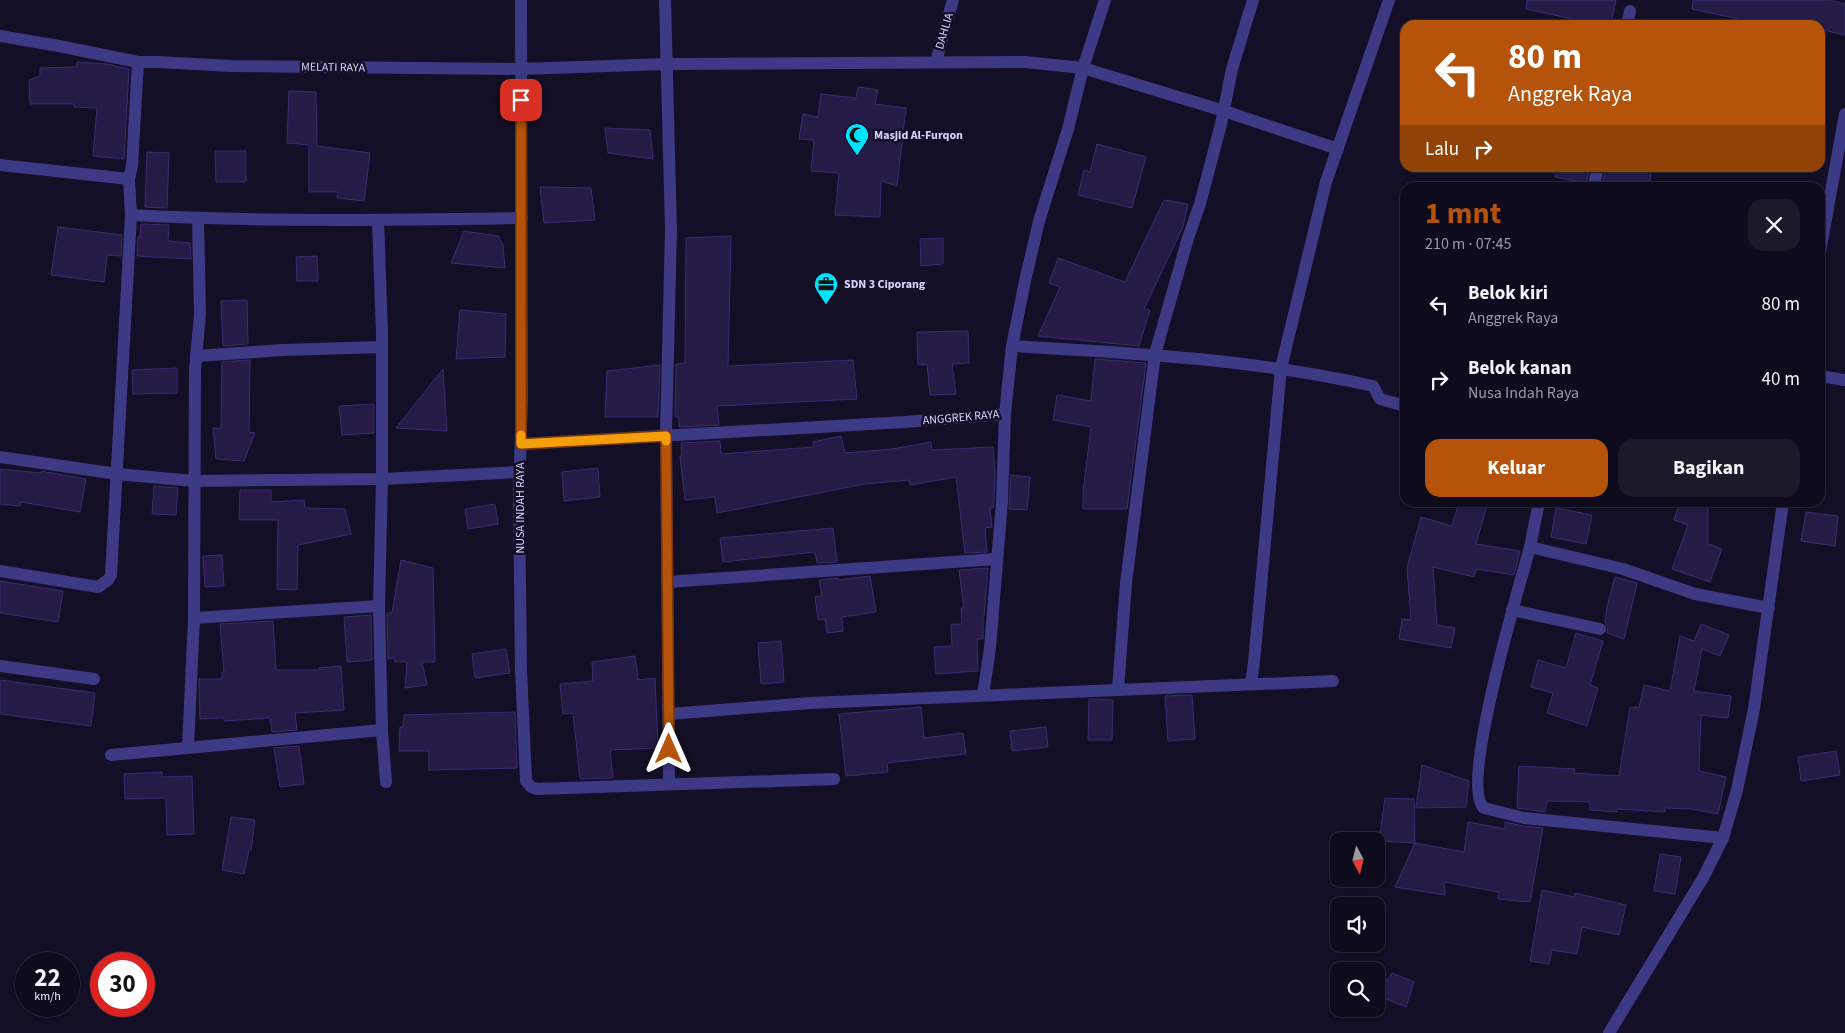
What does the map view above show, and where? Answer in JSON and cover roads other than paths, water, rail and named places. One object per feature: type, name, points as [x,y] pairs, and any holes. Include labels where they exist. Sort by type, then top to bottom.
[{"type":"street","name":"NUSA INDAH RAYA","points":[[521,0],[522,218],[521,444],[519,472],[521,670],[525,776],[528,784],[537,789],[669,784]]},
{"type":"street","points":[[665,0],[671,230],[666,436],[669,784],[834,779]]},
{"type":"street","name":"DAHLIA","points":[[936,62],[953,0]]},
{"type":"street","name":"ANGGREK RAYA","points":[[521,444],[905,422],[1005,414],[1012,346],[1025,281],[1083,68],[1105,0]]},
{"type":"street","points":[[1118,689],[1126,583],[1155,354],[1188,238],[1200,204],[1224,111],[1232,69],[1253,0]]},
{"type":"street","points":[[1251,683],[1281,368],[1326,182],[1389,0]]},
{"type":"street","points":[[1628,20],[1630,11]]},
{"type":"street","name":"MELATI RAYA","points":[[0,36],[142,62],[231,66],[521,69],[666,64],[1025,62],[1083,68],[1224,111],[1338,149]]},
{"type":"street","points":[[0,571],[98,587],[108,580],[111,575],[131,215],[129,179],[132,166],[142,62]]},
{"type":"street","points":[[1825,225],[1841,155],[1845,114]]},
{"type":"street","points":[[0,165],[129,179]]},
{"type":"street","points":[[131,215],[198,219],[378,220],[522,218]]},
{"type":"street","points":[[188,747],[194,618],[196,356],[200,314],[198,219]]},
{"type":"street","points":[[378,220],[382,347],[382,479],[379,606],[382,730],[386,782]]},
{"type":"street","points":[[1012,346],[1155,354],[1281,368],[1373,386],[1380,400],[1400,405]]},
{"type":"street","points":[[196,356],[283,350],[382,347]]},
{"type":"street","points":[[1825,377],[1845,380]]},
{"type":"street","points":[[983,695],[990,648],[1002,501],[1005,414]]},
{"type":"street","points":[[0,457],[117,474],[194,481],[382,479],[519,472]]},
{"type":"street","points":[[1538,507],[1530,547],[1495,676],[1480,756],[1479,800],[1481,805],[1484,808],[1524,818],[1724,838]]},
{"type":"street","points":[[1609,1033],[1703,878],[1724,838],[1737,790],[1754,709],[1782,507]]},
{"type":"street","points":[[1530,547],[1622,569],[1695,594],[1769,608]]},
{"type":"street","points":[[667,582],[996,559]]},
{"type":"street","points":[[194,618],[379,606]]},
{"type":"street","points":[[1512,610],[1600,629]]},
{"type":"street","points":[[0,666],[94,679]]},
{"type":"street","points":[[669,714],[810,703],[1333,681]]},
{"type":"street","points":[[112,755],[382,730]]},
{"type":"place","name":"Masjid Al-Furqon","points":[[857,156]]},
{"type":"place","name":"SDN 3 Ciporang","points":[[826,305]]}]
